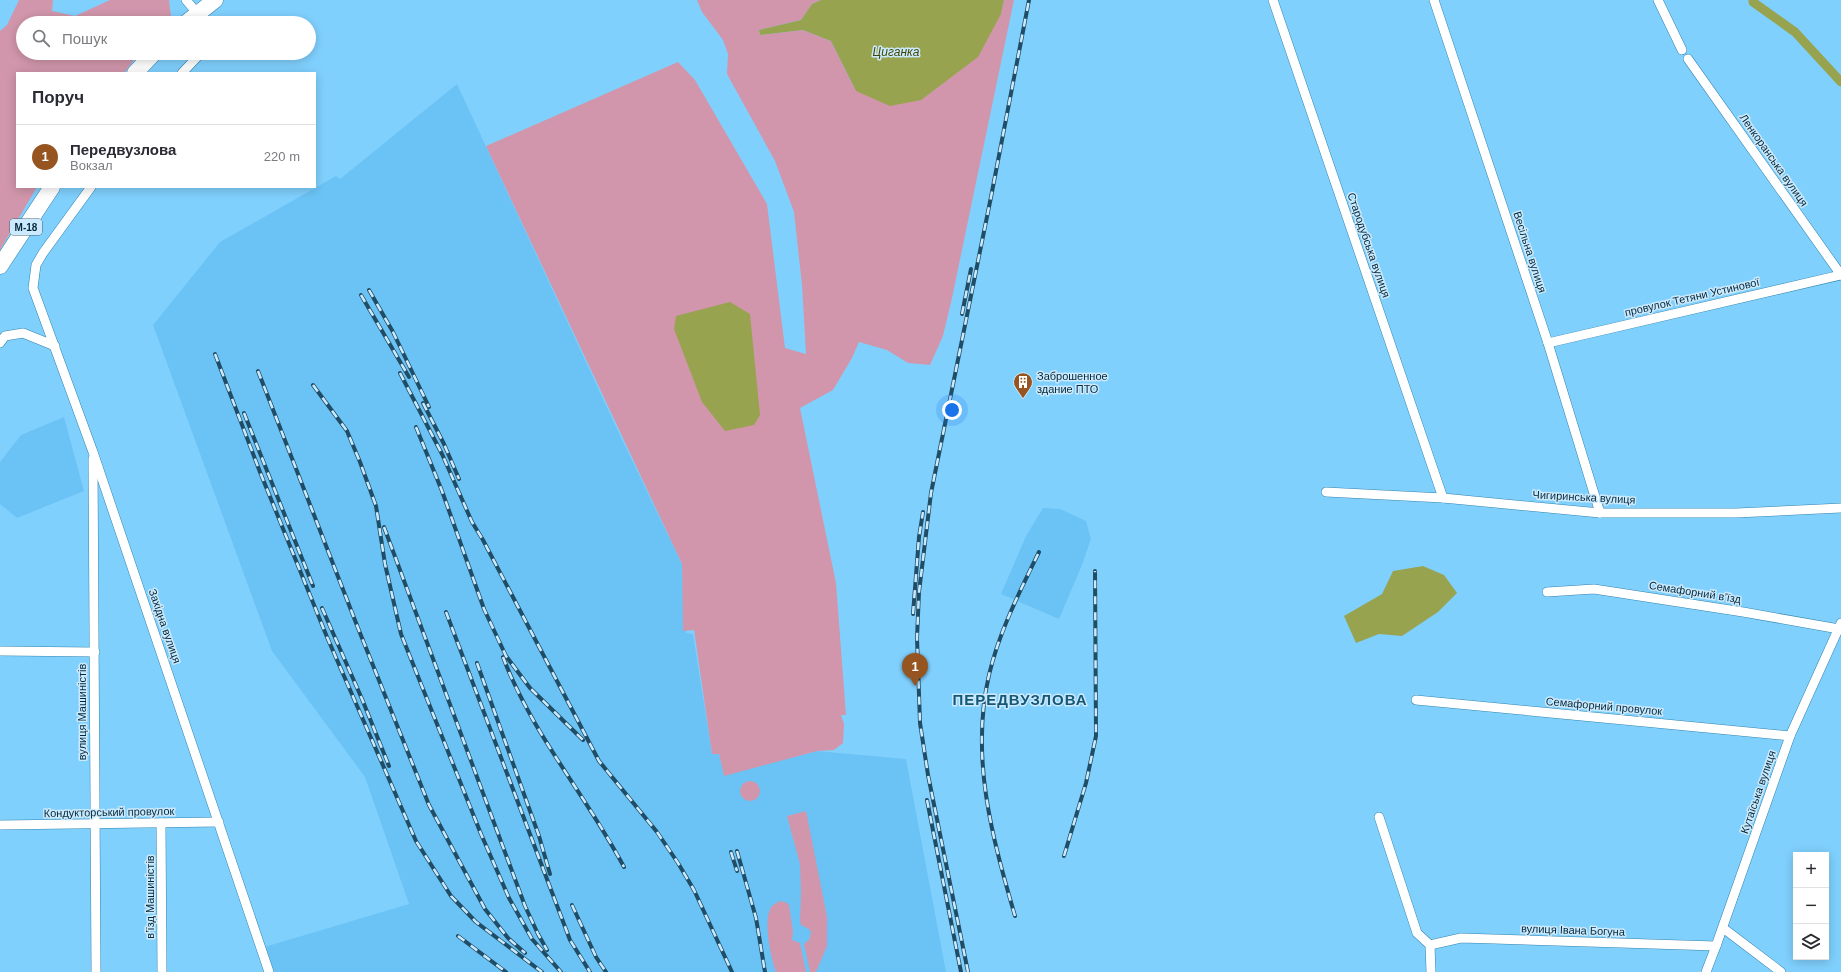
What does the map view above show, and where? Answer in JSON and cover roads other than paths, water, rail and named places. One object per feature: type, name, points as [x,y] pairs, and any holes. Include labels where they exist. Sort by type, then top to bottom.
[{"type":"highway","points":[[203,16],[215,0]]},
{"type":"highway","points":[[136,72],[147,60]]},
{"type":"highway","name":"М-18","points":[[0,266],[51,188]]},
{"type":"street","points":[[186,0],[200,16]]},
{"type":"street","name":"Стародубська вулиця","points":[[1273,0],[1443,498]]},
{"type":"street","name":"Весільна вулиця","points":[[1434,0],[1548,343],[1600,513]]},
{"type":"street","points":[[1658,0],[1682,50]]},
{"type":"street","name":"Ленкоранська вулиця","points":[[1688,59],[1841,275]]},
{"type":"street","points":[[183,72],[194,60]]},
{"type":"street","name":"Західна вулиця","points":[[90,188],[36,265],[33,288],[93,452],[269,972]]},
{"type":"street","name":"провулок Тетяни Устинової","points":[[1548,343],[1841,275]]},
{"type":"street","points":[[0,343],[5,336],[23,333],[55,346]]},
{"type":"street","name":"вулиця Машиністів","points":[[93,452],[96,972]]},
{"type":"street","name":"Чигиринська вулиця","points":[[1326,492],[1443,498],[1600,513],[1736,513],[1841,508]]},
{"type":"street","name":"Семафорний в’їзд","points":[[1547,592],[1594,589],[1840,626]]},
{"type":"street","name":"Кутаїська вулиця","points":[[1706,972],[1723,928],[1790,736],[1840,626]]},
{"type":"street","points":[[0,651],[95,652]]},
{"type":"street","name":"Семафорний провулок","points":[[1416,700],[1790,736]]},
{"type":"street","points":[[1379,817],[1417,933],[1430,945],[1431,972]]},
{"type":"street","name":"Кондукторський провулок","points":[[0,825],[219,822]]},
{"type":"street","name":"в’їзд Машиністів","points":[[161,823],[162,972]]},
{"type":"street","points":[[1723,928],[1781,972]]},
{"type":"street","name":"вулиця Івана Богуна","points":[[1430,945],[1461,938],[1716,946]]},
{"type":"water","name":"Циганка","points":[[821,0],[1004,0],[1001,14],[978,57],[921,100],[890,106],[856,91],[831,41],[803,30],[760,35],[759,30],[801,20],[812,4]]},
{"type":"water","points":[[730,302],[750,314],[760,415],[754,425],[725,431],[702,402],[674,329],[676,316]]},
{"type":"water","points":[[1423,566],[1444,575],[1457,593],[1438,612],[1402,636],[1379,634],[1356,643],[1344,616],[1382,594],[1393,571]]},
{"type":"waterway","points":[[1753,0],[1753,2],[1795,32],[1841,82]]},
{"type":"railway","points":[[968,972],[928,775],[920,723],[917,638],[919,592],[931,493],[1029,0]]},
{"type":"railway","points":[[962,314],[971,269]]},
{"type":"railway","points":[[369,290],[393,332],[429,407]]},
{"type":"railway","points":[[361,295],[409,377]]},
{"type":"railway","points":[[215,354],[260,472],[327,637],[416,841],[451,896],[476,922],[542,972]]},
{"type":"railway","points":[[258,371],[429,805],[485,909],[508,938],[525,953]]},
{"type":"railway","points":[[400,373],[442,454],[472,522],[483,540],[599,761],[657,832],[678,863],[694,890],[732,972]]},
{"type":"railway","points":[[313,385],[347,431],[360,462],[376,506],[385,564],[401,634],[481,834],[509,898],[532,939],[561,972]]},
{"type":"railway","points":[[423,403],[444,444],[459,479]]},
{"type":"railway","points":[[244,413],[313,586]]},
{"type":"railway","points":[[416,427],[442,491],[484,609],[506,656],[530,688],[583,740]]},
{"type":"railway","points":[[913,614],[919,537],[923,512]]},
{"type":"railway","points":[[384,527],[525,906],[547,950]]},
{"type":"railway","points":[[1015,916],[999,857],[986,797],[982,736],[984,706],[993,659],[1004,627],[1039,552]]},
{"type":"railway","points":[[1064,856],[1086,783],[1096,736],[1095,571]]},
{"type":"railway","points":[[322,608],[362,699],[389,766]]},
{"type":"railway","points":[[446,612],[570,940],[590,972]]},
{"type":"railway","points":[[503,657],[529,712],[609,840],[624,867]]},
{"type":"railway","points":[[477,663],[539,836],[550,874]]},
{"type":"railway","points":[[927,800],[961,972]]},
{"type":"railway","points":[[737,851],[756,918],[765,972]]},
{"type":"railway","points":[[731,852],[737,871]]},
{"type":"railway","points":[[572,905],[596,957],[606,972]]},
{"type":"railway","points":[[458,936],[506,972]]},
{"type":"place","name":"Заброшенное здание ПТО","points":[[1023,399]]},
{"type":"place","name":"Передвузлова","points":[[915,686]]},
{"type":"district","name":"ПЕРЕДВУЗЛОВА","points":[[1020,699]]}]
